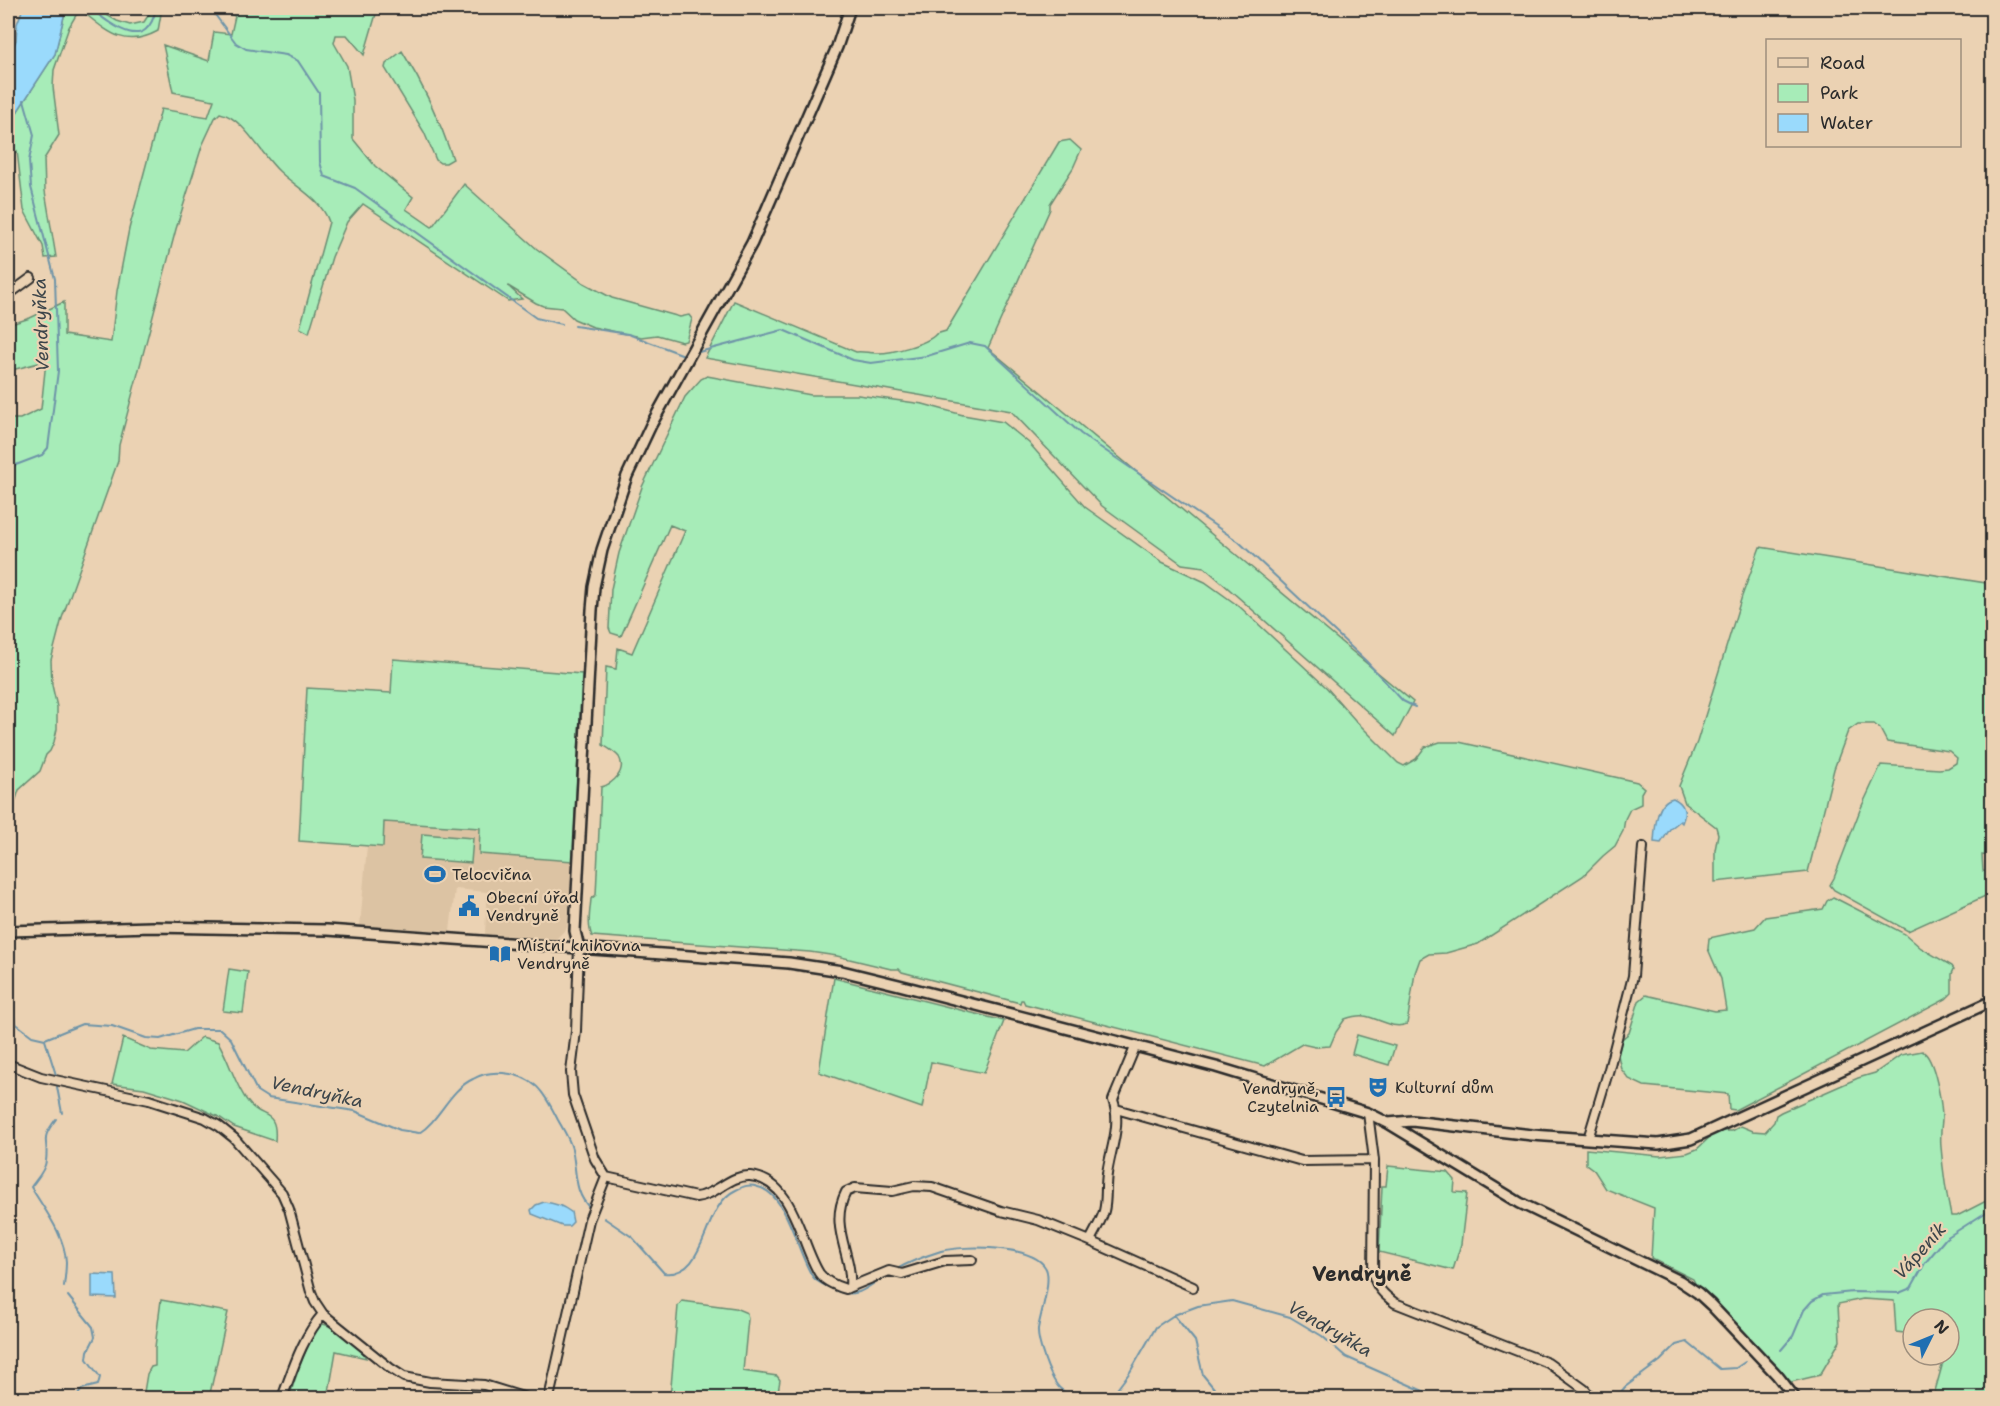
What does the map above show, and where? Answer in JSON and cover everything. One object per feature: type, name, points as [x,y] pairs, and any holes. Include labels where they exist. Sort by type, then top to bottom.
[{"type":"street","points":[[850,8],[833,57],[753,243],[651,425],[627,476],[602,550],[594,587],[586,704],[575,931],[579,948],[576,1031],[571,1072],[573,1095],[595,1159],[606,1177],[696,1197],[707,1196],[733,1178],[748,1176],[767,1181],[786,1199],[819,1273],[833,1285],[846,1289],[889,1271],[902,1274],[945,1261],[972,1260]]},
{"type":"street","points":[[8,295],[31,278]]},
{"type":"street","points":[[1588,1139],[1633,976],[1643,847]]},
{"type":"street","points":[[8,931],[152,927],[327,930],[789,963],[842,971],[1136,1046],[1271,1082],[1368,1113],[1388,1123],[1520,1203],[1671,1276],[1698,1293],[1777,1375],[1795,1398]]},
{"type":"street","points":[[1388,1123],[1412,1121],[1532,1135],[1658,1144],[1691,1138],[1992,1001]]},
{"type":"street","points":[[1090,1241],[1103,1214],[1107,1198],[1107,1175],[1114,1144],[1116,1109],[1113,1100],[1136,1046]]},
{"type":"street","points":[[8,1064],[41,1077],[149,1100],[205,1118],[227,1132],[282,1193],[289,1209],[311,1292],[323,1314],[404,1377],[430,1382],[484,1385],[526,1398]]},
{"type":"street","points":[[1116,1109],[1302,1161],[1374,1160]]},
{"type":"street","points":[[1368,1113],[1374,1160],[1373,1267],[1376,1284],[1383,1294],[1395,1303],[1548,1363],[1584,1389],[1592,1398]]},
{"type":"street","points":[[549,1398],[589,1220],[606,1177]]},
{"type":"street","points":[[850,1287],[851,1277],[838,1225],[846,1192],[855,1188],[892,1191],[914,1186],[932,1187],[1001,1212],[1038,1220],[1193,1287]]},
{"type":"street","points":[[282,1398],[304,1342],[312,1326],[323,1314]]},
{"type":"shaded area","points":[[384,822],[481,828],[479,854],[573,861],[567,928],[556,939],[485,934],[487,892],[455,889],[450,931],[360,926],[367,846],[383,847]]},
{"type":"green space","points":[[66,8],[95,8],[117,21],[130,25],[144,22],[153,8],[162,8],[158,31],[146,36],[126,38],[118,36],[83,12],[76,15],[69,27],[54,70],[53,87],[59,135],[44,159],[45,191],[56,257],[45,258],[43,246],[24,210],[17,151],[8,158],[8,126],[55,54]]},
{"type":"green space","points":[[215,8],[368,8],[376,14],[364,55],[347,35],[336,35],[334,43],[347,66],[353,100],[353,139],[375,166],[413,197],[406,209],[432,227],[464,184],[537,249],[584,283],[612,298],[680,317],[689,315],[692,319],[686,341],[682,342],[657,335],[641,337],[593,327],[574,319],[562,308],[543,306],[508,286],[522,299],[508,301],[363,204],[347,222],[332,257],[309,333],[300,328],[329,222],[326,214],[308,194],[273,165],[237,122],[220,113],[215,118],[202,146],[176,229],[119,445],[118,461],[62,618],[51,660],[52,685],[57,707],[57,729],[54,742],[40,771],[19,790],[8,824],[8,419],[20,419],[41,409],[46,361],[8,371],[8,325],[30,318],[64,302],[64,335],[111,342],[117,291],[129,229],[161,109],[208,117],[214,100],[173,92],[163,45],[209,61],[214,32],[231,34],[235,16]]},
{"type":"green space","points":[[402,51],[443,131],[453,159],[446,163],[436,160],[424,132],[385,68],[386,64]]},
{"type":"green space","points":[[1070,140],[1081,150],[1073,168],[1050,204],[1050,209],[988,348],[1413,702],[1395,736],[1204,567],[1182,564],[1102,506],[1011,411],[705,358],[734,301],[856,352],[882,353],[899,350],[917,345],[946,331],[1059,142]]},
{"type":"green space","points":[[707,376],[811,395],[858,395],[923,404],[963,415],[1003,422],[1029,443],[1085,507],[1162,562],[1205,582],[1240,607],[1327,688],[1398,763],[1404,766],[1416,759],[1425,747],[1440,742],[1459,742],[1637,782],[1644,788],[1641,793],[1641,804],[1630,809],[1615,846],[1583,876],[1478,944],[1446,953],[1429,954],[1420,959],[1415,973],[1407,1024],[1396,1026],[1364,1016],[1345,1019],[1330,1046],[1315,1047],[1302,1044],[1265,1066],[1025,1004],[1023,1000],[1020,1003],[902,972],[899,969],[837,956],[592,936],[589,918],[591,899],[596,895],[601,787],[618,776],[621,767],[619,757],[603,745],[606,667],[616,669],[618,648],[632,653],[685,531],[670,525],[621,636],[611,633],[609,628],[611,589],[619,553],[642,487],[685,397],[701,379]]},
{"type":"green space","points":[[1760,547],[1992,584],[1992,856],[1982,855],[1983,871],[1992,872],[1992,893],[1908,931],[1834,890],[1830,885],[1881,765],[1939,769],[1948,768],[1956,763],[1957,758],[1949,751],[1887,742],[1880,729],[1874,724],[1858,724],[1848,731],[1834,769],[1808,872],[1715,882],[1715,850],[1718,834],[1716,827],[1685,803],[1679,786],[1697,742],[1742,596]]},
{"type":"green space","points":[[393,659],[582,674],[573,861],[479,854],[480,828],[384,822],[383,847],[299,841],[307,688],[391,693]]},
{"type":"green space","points":[[422,834],[473,838],[471,863],[420,859]]},
{"type":"green space","points":[[1833,897],[1905,934],[1921,948],[1952,966],[1954,969],[1952,993],[1946,999],[1735,1110],[1729,1109],[1728,1094],[1644,1086],[1629,1079],[1621,1069],[1618,1055],[1622,1039],[1629,1033],[1639,1001],[1646,995],[1715,1011],[1726,1010],[1721,979],[1708,949],[1709,938],[1755,928],[1765,917],[1823,909],[1827,901]]},
{"type":"green space","points":[[229,969],[248,972],[243,1013],[223,1011]]},
{"type":"green space","points":[[834,978],[1004,1021],[984,1073],[931,1062],[922,1108],[819,1072]]},
{"type":"green space","points":[[1357,1035],[1395,1046],[1389,1065],[1352,1054]]},
{"type":"green space","points":[[202,1037],[218,1042],[243,1095],[253,1107],[268,1116],[274,1124],[275,1141],[234,1127],[219,1117],[183,1100],[144,1088],[112,1084],[123,1038],[151,1050],[184,1053]]},
{"type":"green space","points":[[1922,1051],[1931,1062],[1941,1104],[1942,1156],[1951,1216],[1957,1216],[1992,1198],[1992,1398],[1947,1398],[1936,1395],[1942,1367],[1961,1367],[1961,1307],[1901,1307],[1901,1333],[1896,1332],[1894,1301],[1863,1299],[1838,1304],[1840,1341],[1820,1375],[1791,1382],[1697,1287],[1693,1279],[1651,1258],[1654,1208],[1606,1189],[1594,1170],[1586,1164],[1586,1149],[1660,1156],[1687,1153],[1697,1149],[1720,1131],[1732,1131],[1741,1126],[1753,1131],[1765,1132],[1774,1122],[1776,1115],[1781,1112],[1858,1078],[1875,1073],[1901,1055]]},
{"type":"green space","points":[[1388,1166],[1448,1172],[1455,1180],[1454,1192],[1467,1193],[1461,1244],[1453,1270],[1379,1252],[1382,1186],[1386,1186]]},
{"type":"green space","points":[[161,1300],[228,1312],[209,1398],[143,1398],[147,1374],[151,1367],[155,1366]]},
{"type":"green space","points":[[682,1301],[735,1308],[747,1313],[743,1371],[777,1376],[780,1380],[777,1398],[670,1398],[678,1306]]},
{"type":"green space","points":[[323,1324],[347,1338],[359,1348],[366,1358],[336,1351],[328,1398],[289,1398],[307,1347]]},
{"type":"water","points":[[23,8],[66,8],[55,54],[8,126],[8,60],[16,40],[17,24]]},
{"type":"water","points":[[1673,798],[1684,808],[1682,823],[1680,821],[1670,829],[1661,843],[1654,842],[1660,810],[1667,800]]},
{"type":"water","points":[[544,1202],[559,1205],[571,1212],[573,1222],[569,1226],[562,1226],[532,1214],[531,1210],[536,1205]]},
{"type":"water","points":[[92,1274],[115,1275],[116,1298],[92,1297]]},
{"type":"waterway","points":[[90,8],[119,28],[137,33],[145,30],[152,22],[156,8]]},
{"type":"waterway","points":[[210,8],[236,43],[246,49],[286,55],[298,61],[319,93],[320,162],[324,176],[355,188],[536,318],[562,324]]},
{"type":"waterway","name":"Vendryňka","points":[[8,468],[42,455],[48,448],[58,371],[55,279],[31,187],[29,161],[34,135],[24,100]]},
{"type":"waterway","points":[[575,326],[628,334],[684,355]]},
{"type":"waterway","points":[[695,353],[783,330],[853,360],[871,363],[927,356],[970,343],[985,346],[1081,434],[1239,542],[1366,661],[1403,701],[1415,707]]},
{"type":"waterway","name":"Vendryňka","points":[[8,980],[15,1023],[32,1036],[45,1039],[82,1024],[112,1026],[146,1038],[160,1039],[194,1029],[220,1029],[231,1039],[257,1091],[268,1098],[355,1111],[400,1130],[419,1133],[433,1121],[457,1090],[480,1075],[499,1073],[524,1078],[543,1094],[566,1134],[572,1149],[578,1189],[591,1209]]},
{"type":"waterway","points":[[45,1040],[56,1075]]},
{"type":"waterway","points":[[57,1087],[62,1113]]},
{"type":"waterway","points":[[56,1119],[46,1136],[45,1165],[31,1187],[62,1242],[66,1262],[64,1286]]},
{"type":"waterway","name":"Vendryňka","points":[[604,1218],[632,1237],[664,1273],[678,1272],[689,1264],[697,1253],[716,1210],[725,1198],[742,1187],[755,1186],[768,1192],[777,1201],[791,1226],[807,1267],[817,1281],[848,1294],[862,1291],[882,1278]]},
{"type":"waterway","name":"Vápeník","points":[[1781,1350],[1793,1336],[1804,1310],[1812,1301],[1823,1295],[1853,1292],[1899,1293],[1911,1288],[1925,1263],[1946,1238],[1985,1213],[1992,1205]]},
{"type":"waterway","name":"Vendryňka","points":[[895,1270],[941,1251],[965,1248],[996,1248],[1026,1254],[1037,1260],[1045,1267],[1048,1279],[1038,1329],[1041,1350],[1057,1385],[1075,1398]]},
{"type":"waterway","points":[[68,1296],[93,1327],[95,1337],[87,1359],[100,1377],[98,1385],[82,1389],[76,1398]]},
{"type":"waterway","name":"Vendryňka","points":[[1100,1398],[1115,1392],[1130,1372],[1156,1327],[1174,1315],[1198,1306],[1232,1301],[1290,1317],[1322,1336],[1346,1357],[1439,1398]]},
{"type":"waterway","points":[[1174,1315],[1195,1341],[1203,1375],[1222,1398]]},
{"type":"waterway","name":"Vápeník","points":[[1616,1398],[1625,1387],[1660,1361],[1676,1345],[1687,1342],[1720,1369],[1736,1368],[1745,1362]]},
{"type":"place","name":"Telocvična","points":[[435,874]]},
{"type":"place","name":"Obecní úřad Vendryně","points":[[469,906]]},
{"type":"place","name":"Místní knihovna Vendryně","points":[[500,954]]},
{"type":"place","name":"Kulturní dům","points":[[1378,1087]]},
{"type":"place","name":"Vendryně, Czytelnia","points":[[1336,1097]]},
{"type":"district","name":"Vendryně","points":[[1362,1274]]}]
